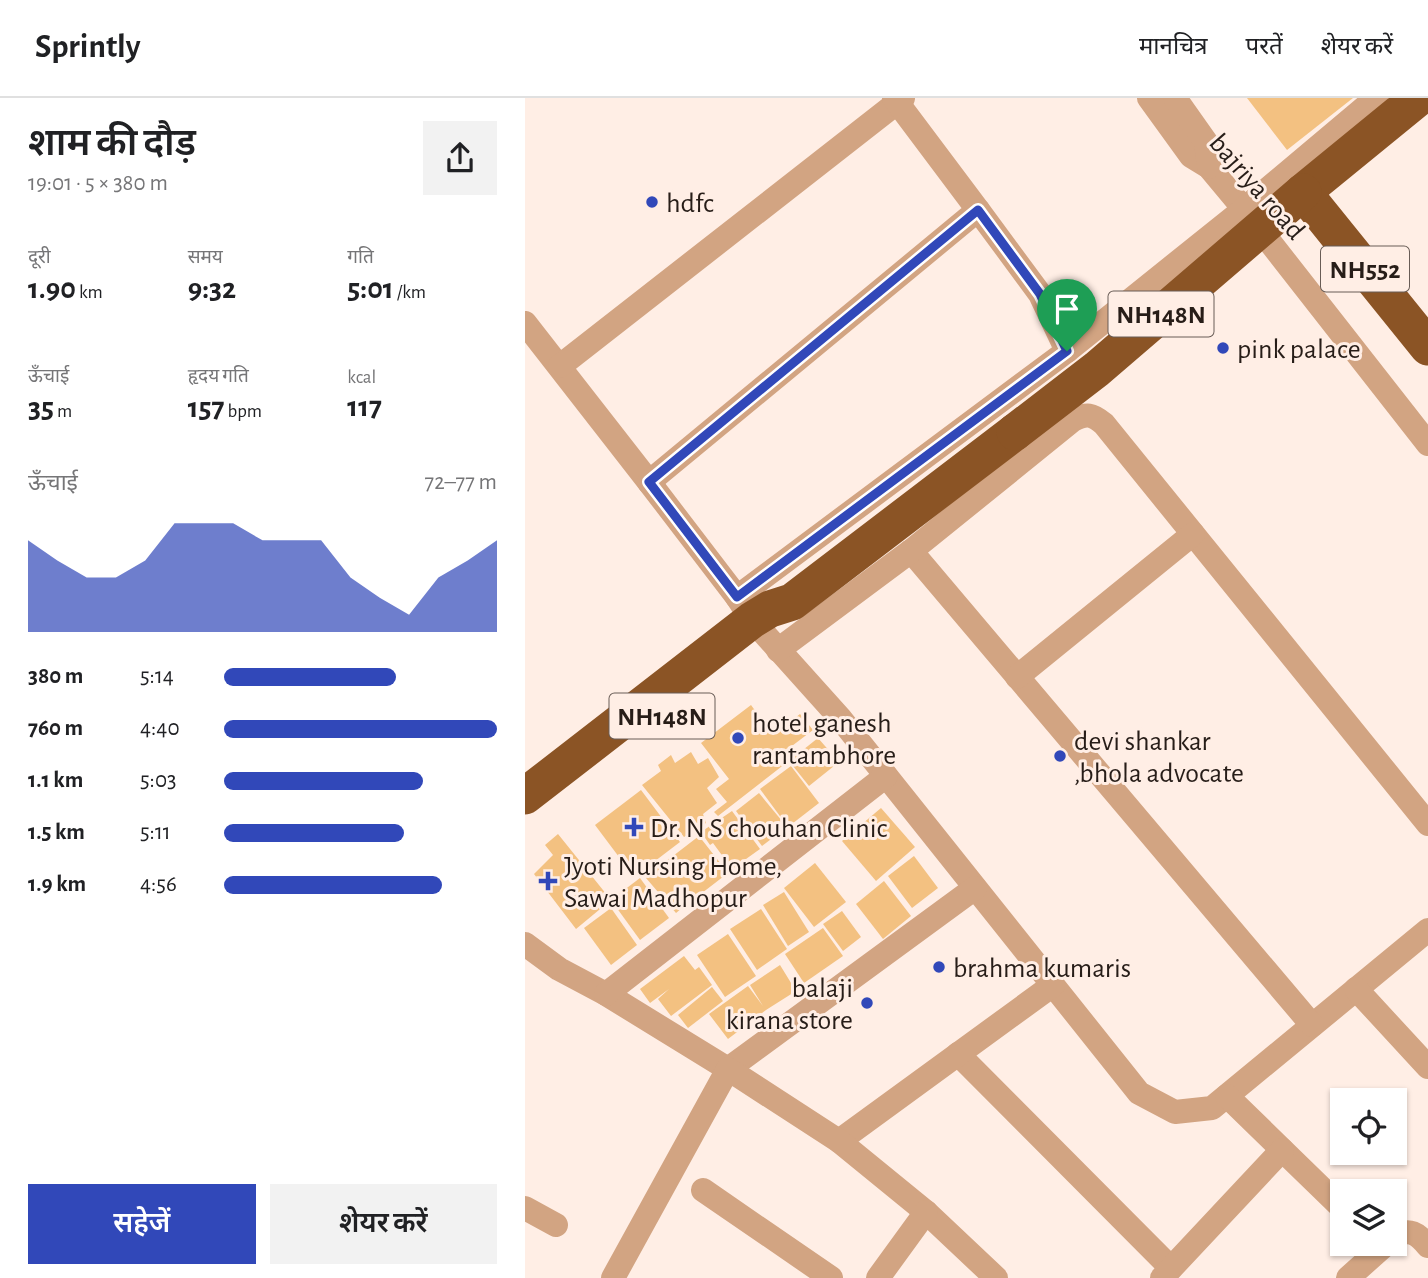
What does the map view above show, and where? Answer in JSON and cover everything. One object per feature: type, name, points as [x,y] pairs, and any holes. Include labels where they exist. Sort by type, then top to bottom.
[{"type":"highway","points":[[1303,192],[1418,98]]},
{"type":"highway","name":"NH552","points":[[1303,192],[1428,347]]},
{"type":"highway","name":"NH148N","points":[[525,796],[758,625],[779,623],[792,602],[1097,369],[1303,192]]},
{"type":"highway","name":"NH148N","points":[[525,822],[758,625]]},
{"type":"street","name":"bajriya road","points":[[1149,98],[1191,156],[1209,167],[1244,209],[1428,443]]},
{"type":"street","points":[[1175,98],[1206,142],[1209,167]]},
{"type":"street","points":[[758,625],[1067,351],[1377,98]]},
{"type":"street","points":[[559,366],[898,99],[1040,294],[1067,351]]},
{"type":"street","points":[[649,482],[978,210]]},
{"type":"street","points":[[525,323],[758,625],[840,718],[1139,1094],[1175,1112],[1212,1108],[1428,930]]},
{"type":"street","points":[[758,625],[911,551],[1073,420],[1083,415],[1094,416],[1104,424],[1428,824]]},
{"type":"street","points":[[1017,677],[1193,534]]},
{"type":"street","points":[[911,551],[1312,1025]]},
{"type":"street","points":[[606,994],[886,776]]},
{"type":"street","points":[[622,1275],[728,1069],[975,888]]},
{"type":"street","points":[[525,944],[559,969],[606,994],[839,1141],[926,1212],[996,1278]]},
{"type":"street","points":[[839,1141],[1053,985]]},
{"type":"street","points":[[1356,989],[1428,1067]]},
{"type":"street","points":[[958,1054],[1166,1273],[1282,1150]]},
{"type":"street","points":[[1227,1096],[1330,1196]]},
{"type":"street","points":[[703,1191],[831,1278]]},
{"type":"street","points":[[525,1208],[556,1225]]},
{"type":"street","points":[[877,1278],[926,1212]]},
{"type":"street","points":[[1407,1232],[1421,1237],[1428,1246]]},
{"type":"street","points":[[1348,1278],[1371,1256]]},
{"type":"building","points":[[1247,98],[1353,98],[1287,150]]},
{"type":"building","points":[[751,705],[773,735],[800,714],[813,730],[784,752],[790,760],[718,816],[714,812],[727,802],[716,789],[729,779],[701,743]]},
{"type":"building","points":[[818,738],[839,762],[809,786],[789,761]]},
{"type":"building","points":[[691,752],[698,764],[708,758],[719,777],[707,788],[717,803],[703,814],[706,823],[684,837],[642,785],[661,771],[658,765],[671,755],[675,763]]},
{"type":"building","points":[[791,766],[819,803],[788,827],[760,789]]},
{"type":"building","points":[[641,790],[680,842],[634,877],[595,825]]},
{"type":"building","points":[[759,793],[787,827],[762,846],[736,811]]},
{"type":"building","points":[[881,808],[915,847],[876,881],[842,841]]},
{"type":"building","points":[[732,811],[760,849],[732,869],[713,843],[710,845],[701,832]]},
{"type":"building","points":[[558,834],[611,900],[576,929],[534,874],[553,855],[545,845]]},
{"type":"building","points":[[699,836],[728,873],[676,913],[646,878],[671,857],[692,882],[673,856]]},
{"type":"building","points":[[914,856],[938,888],[912,908],[888,876]]},
{"type":"building","points":[[815,863],[846,902],[814,927],[784,888]]},
{"type":"building","points":[[640,878],[669,918],[640,940],[611,900]]},
{"type":"building","points":[[884,881],[911,916],[883,939],[856,904]]},
{"type":"building","points":[[784,892],[809,932],[788,946],[763,905]]},
{"type":"building","points":[[611,908],[637,945],[611,965],[584,928]]},
{"type":"building","points":[[761,909],[787,949],[757,970],[730,929]]},
{"type":"building","points":[[842,911],[861,937],[843,951],[823,924]]},
{"type":"building","points":[[823,928],[843,956],[804,983],[785,954]]},
{"type":"building","points":[[728,934],[756,976],[725,997],[697,955]]},
{"type":"building","points":[[684,956],[695,970],[699,967],[712,985],[671,1016],[658,999],[669,989],[650,1003],[640,989]]},
{"type":"building","points":[[780,965],[796,991],[728,1039],[709,1014],[748,986],[763,1006],[750,985]]},
{"type":"building","points":[[712,987],[723,1001],[688,1028],[678,1015]]},
{"type":"place","name":"hdfc","points":[[652,202]]},
{"type":"place","name":"pink palace","points":[[1223,348]]},
{"type":"place","name":"hotel ganesh rantambhore","points":[[738,738]]},
{"type":"place","name":"devi shankar ,bhola advocate","points":[[1060,756]]},
{"type":"place","name":"Dr. N S chouhan Clinic","points":[[634,827]]},
{"type":"place","name":"Jyoti Nursing Home, Sawai Madhopur","points":[[548,881]]},
{"type":"place","name":"brahma kumaris","points":[[939,967]]},
{"type":"place","name":"balaji kirana store","points":[[867,1003]]},
{"type":"route","points":[[978,210],[1040,294],[1067,351],[737,597],[649,482],[978,210]]}]
